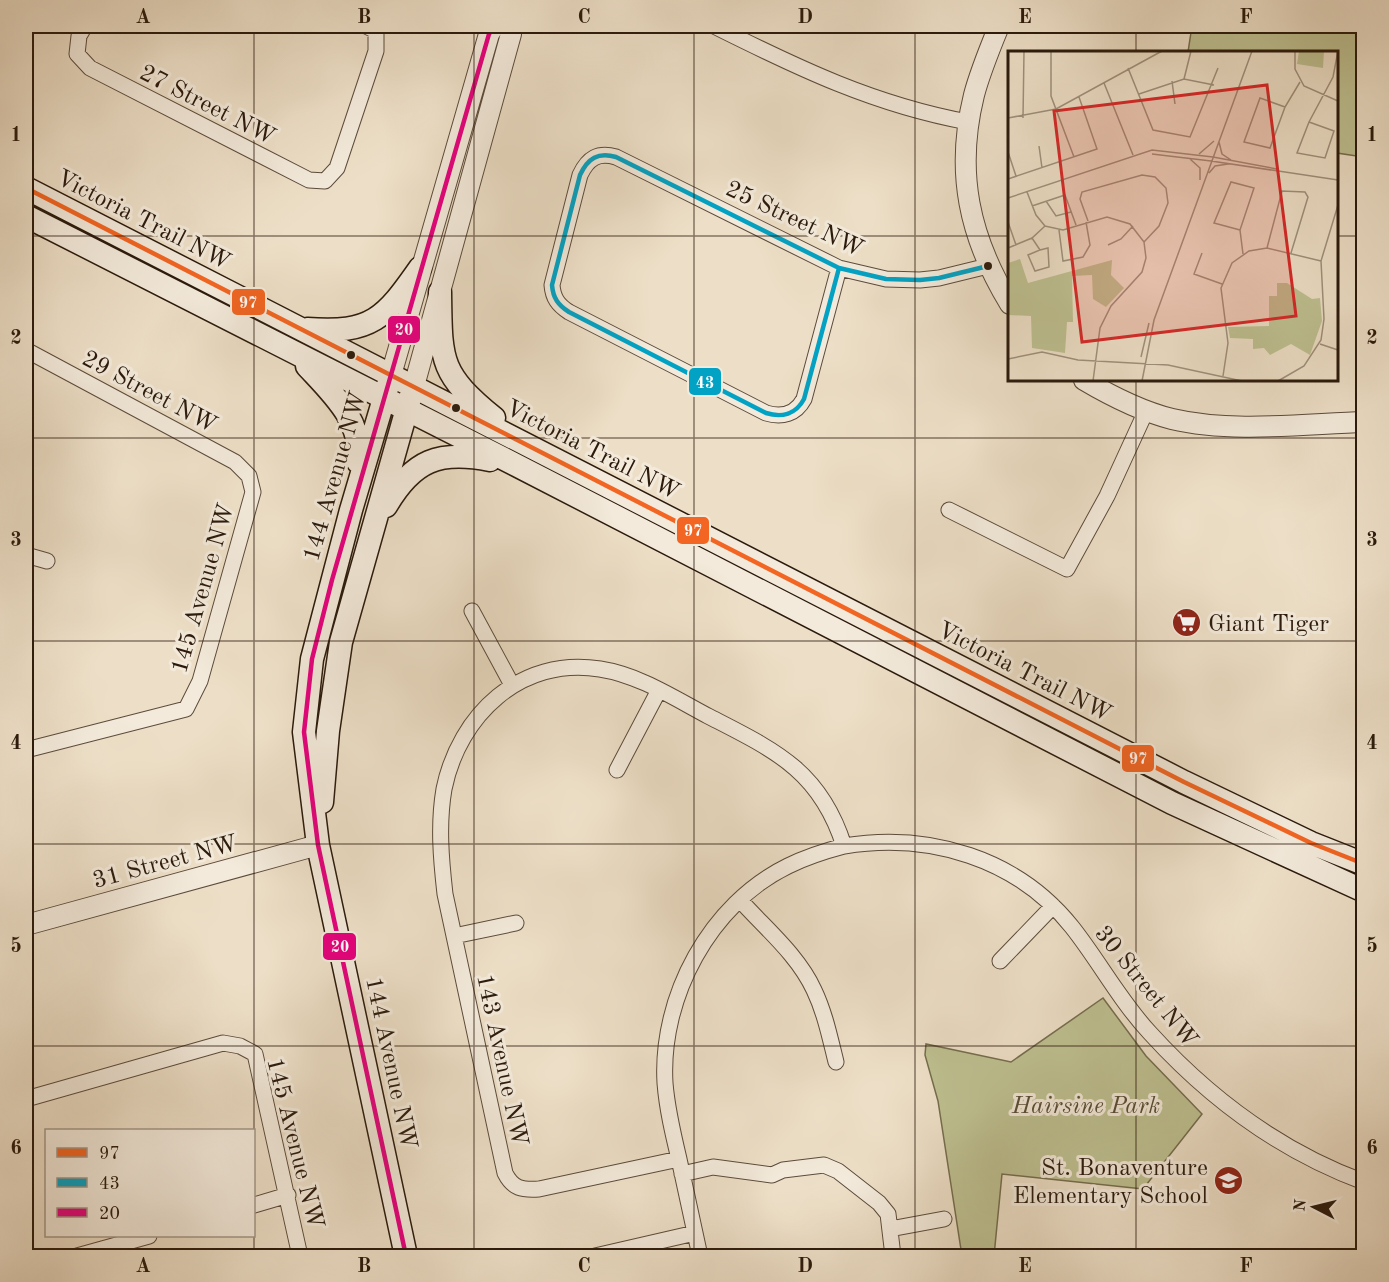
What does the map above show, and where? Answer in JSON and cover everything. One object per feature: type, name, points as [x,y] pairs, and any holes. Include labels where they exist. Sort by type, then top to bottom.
[{"type":"main road","name":"Victoria Trail NW","points":[[26,188],[1184,782],[1311,843],[1364,864]]},
{"type":"main road","name":"Victoria Trail NW","points":[[26,216],[518,466],[1172,804],[1364,891]]},
{"type":"main road","points":[[300,329],[344,329],[369,323],[387,311],[420,268]]},
{"type":"main road","points":[[440,292],[442,353],[455,381],[474,401],[528,446]]},
{"type":"main road","points":[[298,356],[334,395],[350,416],[355,428],[358,456],[351,510]]},
{"type":"main road","name":"144 Avenue NW","points":[[391,375],[351,510],[312,659],[304,732],[318,845],[406,1257]]},
{"type":"main road","name":"144 Avenue NW","points":[[318,845],[328,731],[341,642],[414,386]]},
{"type":"main road","points":[[372,529],[396,487],[412,472],[429,461],[444,456],[466,455],[518,466]]},
{"type":"street","name":"27 Street NW","points":[[85,26],[79,36],[77,54],[90,68],[298,175],[309,180],[325,181],[337,168],[376,51],[371,28]]},
{"type":"street","name":"144 Avenue NW","points":[[391,375],[489,34],[494,26]]},
{"type":"street","name":"144 Avenue NW","points":[[414,386],[508,46],[511,26]]},
{"type":"street","points":[[714,26],[839,86],[926,114],[968,122]]},
{"type":"street","points":[[999,26],[974,94],[968,122],[965,159],[966,188],[975,228],[988,266],[1008,301]]},
{"type":"street","name":"25 Street NW","points":[[839,268],[804,399],[800,406],[789,414],[780,415],[766,413],[569,312],[561,307],[554,297],[553,278],[580,175],[593,157],[601,155],[616,157],[839,268],[886,279],[920,280],[939,278],[988,266]]},
{"type":"street","name":"29 Street NW","points":[[26,350],[235,462],[249,477]]},
{"type":"street","points":[[1086,381],[1146,411],[1171,418],[1233,427],[1364,422]]},
{"type":"street","points":[[949,510],[1067,569],[1107,496],[1146,411]]},
{"type":"street","name":"145 Avenue NW","points":[[26,750],[186,709],[200,681],[253,492],[249,477]]},
{"type":"street","points":[[26,555],[47,561]]},
{"type":"street","points":[[472,611],[512,685],[551,671],[583,668],[621,674],[659,690],[758,742],[795,766],[813,786],[834,818],[844,846]]},
{"type":"street","name":"143 Avenue NW","points":[[512,685],[488,705],[467,730],[453,758],[442,807],[441,847],[445,894],[504,1173],[511,1184],[518,1188],[539,1189],[680,1167]]},
{"type":"street","points":[[617,770],[659,690]]},
{"type":"street","name":"30 Street NW","points":[[700,1257],[670,1119],[665,1081],[670,1023],[682,986],[712,929],[740,900],[788,866],[844,846],[872,842],[940,846],[962,852],[1001,868],[1020,879],[1053,906],[1073,929],[1148,1031],[1201,1084],[1230,1109],[1277,1141],[1318,1164],[1364,1182]]},
{"type":"street","name":"31 Street NW","points":[[26,925],[318,845]]},
{"type":"street","points":[[740,900],[791,955],[806,976],[820,1004],[836,1062]]},
{"type":"street","points":[[1000,961],[1053,906]]},
{"type":"street","points":[[454,936],[516,923]]},
{"type":"street","name":"145 Avenue NW","points":[[26,1099],[223,1043],[240,1046],[255,1054],[300,1257]]},
{"type":"street","points":[[680,1167],[712,1167],[772,1175],[783,1170],[824,1165],[838,1171],[879,1203],[888,1214],[893,1257]]},
{"type":"street","points":[[255,1205],[288,1195]]},
{"type":"street","points":[[890,1229],[944,1219]]},
{"type":"street","points":[[595,1257],[695,1233]]},
{"type":"street","points":[[77,1257],[146,1237]]},
{"type":"green space","points":[[1192,26],[1363,26],[1363,157],[1338,153],[1338,51],[1188,51]]},
{"type":"green space","name":"Hairsine Park","points":[[1103,998],[1146,1056],[1202,1114],[1143,1189],[1002,1174],[994,1256],[962,1256],[938,1101],[925,1055],[926,1044],[1011,1062]]},
{"type":"transit line","name":"20","points":[[406,1256],[318,845],[304,732],[312,659],[332,580],[489,34],[494,26]]},
{"type":"transit line","name":"43","points":[[839,268],[804,399],[797,408],[783,415],[766,413],[569,312],[557,301],[552,285],[580,175],[586,164],[604,155],[616,157],[839,268],[886,279],[920,280],[939,278],[988,266]]},
{"type":"transit line","name":"97","points":[[26,188],[1184,782],[1311,843],[1364,864]]},
{"type":"place","name":"Giant Tiger","points":[[1187,623]]},
{"type":"place","name":"St. Bonaventure Elementary School","points":[[1229,1181]]}]
